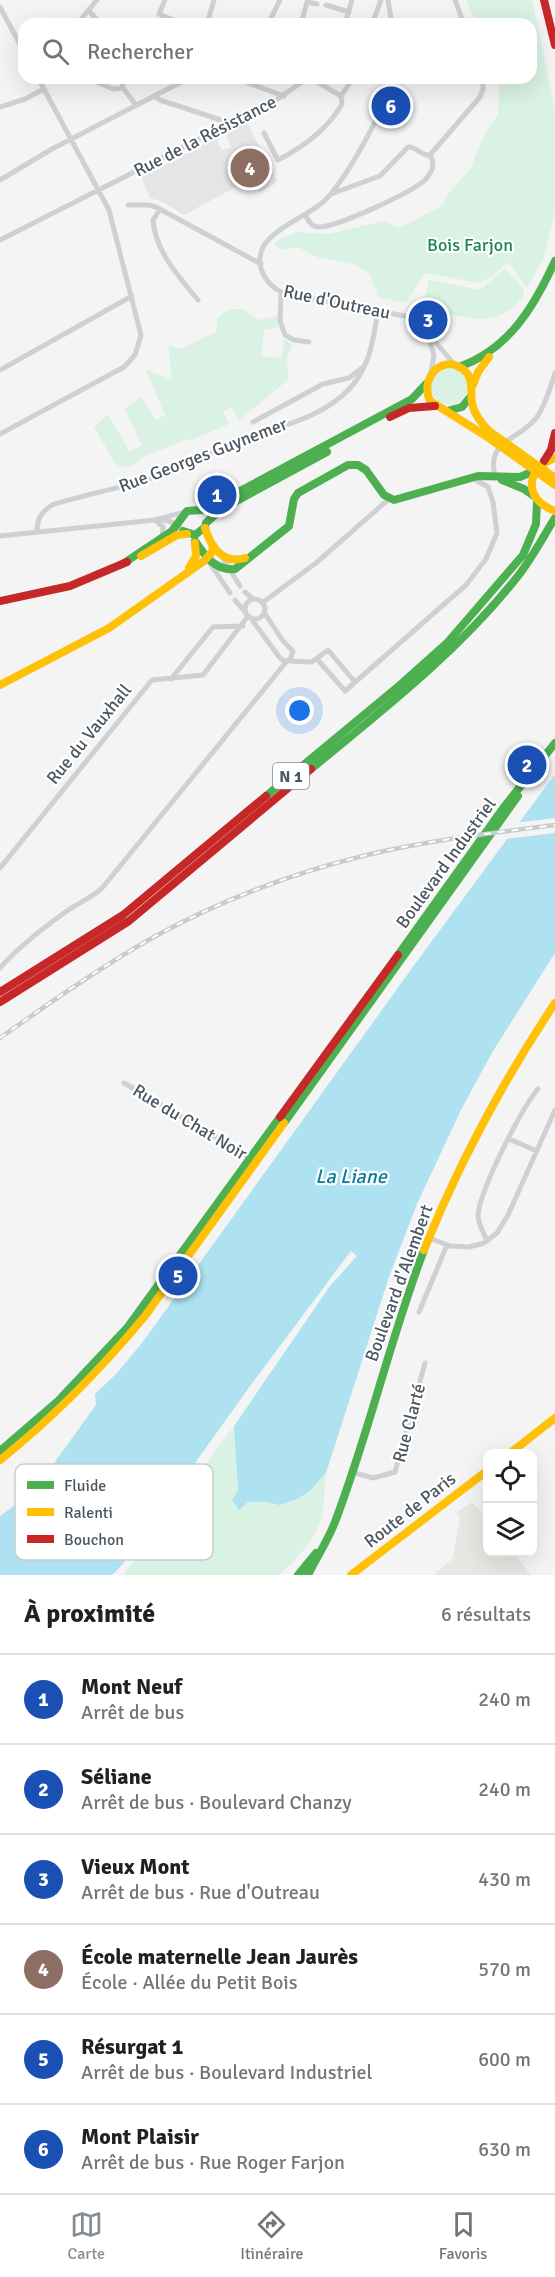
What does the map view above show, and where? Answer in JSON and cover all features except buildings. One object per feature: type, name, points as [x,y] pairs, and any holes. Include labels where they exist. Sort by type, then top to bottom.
[{"type":"main road","points":[[544,0],[555,45]]},
{"type":"main road","points":[[446,410],[462,407],[481,367],[533,304],[555,261]]},
{"type":"main road","points":[[184,574],[195,560],[185,531],[186,512],[212,506],[402,405],[417,395],[426,384],[431,372],[443,365],[457,366],[477,362],[495,349]]},
{"type":"main road","points":[[457,366],[469,376],[475,414],[488,433],[555,486]]},
{"type":"main road","points":[[426,384],[428,398],[435,406]]},
{"type":"main road","points":[[124,563],[162,538],[185,531],[199,534],[220,510],[401,412],[415,407],[435,406],[446,410],[488,433],[555,478]]},
{"type":"main road","points":[[185,531],[218,568],[230,570],[289,526],[294,499],[298,492],[342,467],[353,465],[364,468],[384,495],[389,499],[401,499],[484,475],[517,478],[534,471],[544,461],[555,433]]},
{"type":"main road","points":[[544,461],[555,458]]},
{"type":"main road","points":[[534,471],[531,484],[535,499]]},
{"type":"main road","points":[[495,476],[524,489],[545,508],[555,511]]},
{"type":"main road","name":"N 1","points":[[0,992],[86,941],[123,915],[423,666],[473,615],[520,559],[529,544],[536,524],[535,499]]},
{"type":"main road","points":[[198,511],[204,516],[205,526],[213,545],[227,560],[234,562],[254,553]]},
{"type":"main road","name":"N 1","points":[[0,1002],[89,949],[124,925],[413,686],[466,635],[519,575],[555,518]]},
{"type":"main road","points":[[0,601],[70,586],[150,552],[185,531]]},
{"type":"main road","points":[[0,686],[59,652],[109,628],[207,558],[212,552],[213,545]]},
{"type":"main road","name":"Boulevard Industriel","points":[[0,1460],[58,1410],[120,1346],[158,1299],[504,807],[555,743]]},
{"type":"main road","name":"Boulevard d'Alembert","points":[[308,1575],[328,1537],[402,1312],[429,1238],[470,1147],[524,1050],[555,1003]]},
{"type":"main road","name":"Boulevard Industriel","points":[[0,1451],[48,1411],[112,1345],[149,1300],[254,1160]]},
{"type":"main road","points":[[515,1449],[555,1418]]},
{"type":"main road","name":"Route de Paris","points":[[351,1575],[483,1474]]},
{"type":"main road","name":"Boulevard d'Alembert","points":[[298,1575],[328,1537]]},
{"type":"street","points":[[83,18],[97,0]]},
{"type":"street","points":[[165,0],[159,14],[169,18]]},
{"type":"street","points":[[209,18],[214,0]]},
{"type":"street","points":[[271,18],[280,0]]},
{"type":"street","points":[[347,18],[352,0]]},
{"type":"street","points":[[374,18],[381,0]]},
{"type":"street","points":[[388,0],[391,18]]},
{"type":"street","points":[[455,0],[462,18]]},
{"type":"street","points":[[302,18],[304,1],[317,4]]},
{"type":"street","points":[[326,5],[349,12]]},
{"type":"street","points":[[0,7],[18,40]]},
{"type":"street","points":[[89,11],[95,18]]},
{"type":"street","points":[[0,434],[126,365],[136,352],[141,335],[110,214],[41,84]]},
{"type":"street","points":[[101,84],[113,89],[123,88]]},
{"type":"street","points":[[122,84],[136,105]]},
{"type":"street","points":[[0,180],[71,139],[176,84]]},
{"type":"street","points":[[251,84],[284,96]]},
{"type":"street","name":"Rue de la Résistance","points":[[0,240],[284,96],[301,84]]},
{"type":"street","points":[[320,84],[341,96]]},
{"type":"street","points":[[264,133],[278,160],[301,147],[331,119],[342,104],[341,96],[348,84]]},
{"type":"street","points":[[331,195],[382,109],[389,84]]},
{"type":"street","points":[[430,156],[480,98],[483,84]]},
{"type":"street","points":[[0,107],[44,89]]},
{"type":"street","points":[[154,96],[221,120],[227,125]]},
{"type":"street","points":[[128,205],[148,205],[159,209],[261,264],[262,250],[269,240],[331,195],[380,176],[408,147],[430,156]]},
{"type":"street","points":[[305,215],[313,225],[319,227],[356,216],[425,180],[434,165],[430,156]]},
{"type":"street","points":[[159,209],[154,218],[154,225],[163,252],[175,273],[198,300]]},
{"type":"street","name":"Rue d'Outreau","points":[[261,264],[267,281],[280,292],[417,319],[445,356],[457,366]]},
{"type":"street","points":[[280,292],[280,321],[285,335],[294,340],[309,342]]},
{"type":"street","points":[[0,370],[132,296]]},
{"type":"street","name":"Rue Georges Guynemer","points":[[37,531],[40,515],[52,506],[158,476],[237,442],[322,410],[348,390],[365,365],[372,344],[378,310]]},
{"type":"street","points":[[424,328],[434,351],[431,372]]},
{"type":"street","name":"Rue Georges Guynemer","points":[[253,422],[323,384],[349,378],[365,365]]},
{"type":"street","points":[[495,476],[492,466],[494,453],[538,416],[555,373]]},
{"type":"street","points":[[317,659],[345,692],[466,585],[486,559],[497,533],[493,502],[488,488],[472,478]]},
{"type":"street","points":[[262,603],[316,563],[389,499]]},
{"type":"street","points":[[0,536],[155,520],[186,512]]},
{"type":"street","points":[[155,520],[170,522],[185,531]]},
{"type":"street","points":[[155,520],[163,527],[162,538]]},
{"type":"street","points":[[219,553],[240,585]]},
{"type":"street","points":[[207,558],[230,593]]},
{"type":"street","points":[[245,592],[262,603]]},
{"type":"street","points":[[248,615],[246,604],[254,599]]},
{"type":"street","points":[[235,600],[279,658],[288,661],[312,662],[328,650],[356,682]]},
{"type":"street","points":[[0,968],[62,914],[92,897],[103,887],[293,656],[293,651],[283,641],[264,612],[262,603]]},
{"type":"street","points":[[248,615],[259,618],[264,612]]},
{"type":"street","name":"Rue du Vauxhall","points":[[0,868],[152,680],[203,675],[243,626],[248,615]]},
{"type":"street","points":[[171,679],[213,627],[243,626]]},
{"type":"street","name":"Rue du Chat Noir","points":[[124,1083],[254,1160]]},
{"type":"street","points":[[488,1241],[479,1220],[479,1206],[509,1139],[538,1089]]},
{"type":"street","points":[[429,1238],[447,1245],[469,1247],[488,1241],[503,1226],[555,1110]]},
{"type":"street","points":[[509,1139],[537,1151]]},
{"type":"street","points":[[419,1312],[447,1245]]},
{"type":"street","name":"Rue Clarté","points":[[351,1472],[373,1478],[392,1475],[395,1472],[425,1363]]},
{"type":"shaded area","points":[[247,122],[277,181],[274,184],[259,193],[251,182],[238,189],[236,187],[184,215],[163,202],[150,198],[141,177],[216,138],[222,150],[231,147],[225,131]]},
{"type":"shaded area","points":[[472,1502],[483,1514],[483,1557],[517,1557],[531,1575],[434,1575],[452,1559],[460,1519],[457,1512]]},
{"type":"green space","name":"Bois Farjon","points":[[466,0],[532,0],[536,18],[474,18]]},
{"type":"green space","name":"Bois Farjon","points":[[537,23],[555,108],[555,212],[543,260],[527,288],[508,262],[492,276],[479,283],[425,273],[406,303],[378,297],[370,274],[356,265],[317,257],[297,247],[280,250],[274,245],[278,240],[297,232],[329,234],[383,221],[399,228],[442,206],[449,193],[470,169],[486,131],[498,115],[498,84],[537,84]]},
{"type":"green space","points":[[505,268],[523,288],[524,295],[514,307],[502,314],[478,319],[423,308],[429,280],[480,290]]},
{"type":"green space","points":[[230,309],[243,309],[258,320],[277,316],[278,328],[264,330],[261,356],[281,358],[284,339],[293,346],[287,356],[288,380],[239,420],[232,407],[223,412],[229,424],[141,458],[133,466],[121,467],[115,463],[94,427],[108,414],[129,451],[142,446],[125,409],[141,397],[156,420],[165,415],[146,370],[171,379],[169,346],[180,349],[216,332],[218,317]]},
{"type":"green space","points":[[449,369],[462,374],[467,387],[462,400],[449,405],[436,400],[431,387],[436,374]]},
{"type":"green space","points":[[234,1426],[238,1490],[248,1502],[267,1502],[278,1505],[309,1492],[326,1473],[322,1515],[305,1548],[279,1575],[123,1575],[134,1560],[213,1560],[213,1464],[206,1464]]},
{"type":"water","name":"La Liane","points":[[555,774],[555,953],[493,1051],[461,1110],[417,1204],[389,1277],[326,1473],[309,1492],[279,1505],[267,1502],[248,1502],[239,1510],[232,1500],[238,1490],[234,1426],[330,1286],[357,1256],[351,1251],[194,1464],[53,1464],[96,1405],[95,1394],[117,1373],[142,1343]]},
{"type":"water","name":"La Liane","points":[[15,1505],[15,1560],[126,1560],[112,1575],[0,1575],[0,1516]]},
{"type":"pier","points":[[555,818],[555,833],[503,839],[514,823]]},
{"type":"railway","points":[[0,1038],[132,949],[203,912],[257,889],[311,870],[390,850],[461,837],[555,825]]},
{"type":"traffic: fast","points":[[459,367],[477,359],[506,338],[529,310],[555,261]]},
{"type":"traffic: fast","points":[[124,563],[172,531],[187,511],[212,506],[412,399],[426,384]]},
{"type":"traffic: fast","points":[[447,411],[462,407],[471,396]]},
{"type":"traffic: fast","points":[[206,523],[220,510],[327,452]]},
{"type":"traffic: fast","points":[[195,541],[216,565],[235,569],[289,526],[294,499],[298,493],[348,465],[358,465],[366,470],[384,495],[394,500],[478,476],[520,477],[534,471]]},
{"type":"traffic: fast","points":[[502,480],[534,496]]},
{"type":"traffic: fast","points":[[266,796],[447,643],[523,555],[536,524],[537,502]]},
{"type":"traffic: fast","points":[[311,769],[420,678],[471,629],[518,576],[555,518]]},
{"type":"traffic: fast","points":[[183,531],[195,535],[205,527]]},
{"type":"traffic: fast","points":[[398,955],[504,807],[555,743]]},
{"type":"traffic: fast","points":[[284,1123],[518,796]]},
{"type":"traffic: fast","points":[[0,1451],[58,1401],[127,1328],[280,1117]]},
{"type":"traffic: fast","points":[[308,1575],[332,1529],[347,1488],[424,1250]]},
{"type":"traffic: fast","points":[[298,1575],[316,1553]]},
{"type":"traffic: slow","points":[[473,385],[478,372],[489,357]]},
{"type":"traffic: slow","points":[[486,436],[430,401],[427,392],[428,384],[436,370],[449,364],[465,371],[471,383],[474,411],[489,431]]},
{"type":"traffic: slow","points":[[489,431],[555,478]]},
{"type":"traffic: slow","points":[[486,436],[555,485]]},
{"type":"traffic: slow","points":[[555,458],[538,469],[532,484],[533,492],[538,500],[555,511]]},
{"type":"traffic: slow","points":[[205,528],[214,548],[224,557],[237,560],[245,558]]},
{"type":"traffic: slow","points":[[141,556],[177,535],[187,534]]},
{"type":"traffic: slow","points":[[189,568],[196,556],[195,543]]},
{"type":"traffic: slow","points":[[0,685],[109,628],[204,561],[212,552],[213,545]]},
{"type":"traffic: slow","points":[[424,1250],[483,1123],[555,1003]]},
{"type":"traffic: slow","points":[[0,1460],[76,1392],[145,1316],[284,1123]]},
{"type":"traffic: slow","points":[[515,1449],[555,1418]]},
{"type":"traffic: slow","points":[[351,1575],[483,1474]]},
{"type":"traffic: jam","points":[[544,0],[555,45]]},
{"type":"traffic: jam","points":[[390,417],[409,408],[435,406]]},
{"type":"traffic: jam","points":[[544,461],[551,450],[555,433]]},
{"type":"traffic: jam","points":[[0,601],[70,586],[127,562]]},
{"type":"traffic: jam","points":[[0,1002],[129,921],[311,769]]},
{"type":"traffic: jam","points":[[0,992],[123,915],[266,796]]},
{"type":"traffic: jam","points":[[280,1117],[398,955]]},
{"type":"place","name":"Mont Plaisir","points":[[391,106]]},
{"type":"place","name":"École maternelle Jean Jaurès","points":[[250,168]]},
{"type":"place","name":"Vieux Mont","points":[[428,320]]},
{"type":"place","name":"Mont Neuf","points":[[217,495]]},
{"type":"place","name":"Séliane","points":[[527,765]]},
{"type":"place","name":"Résurgat 1","points":[[178,1276]]}]
